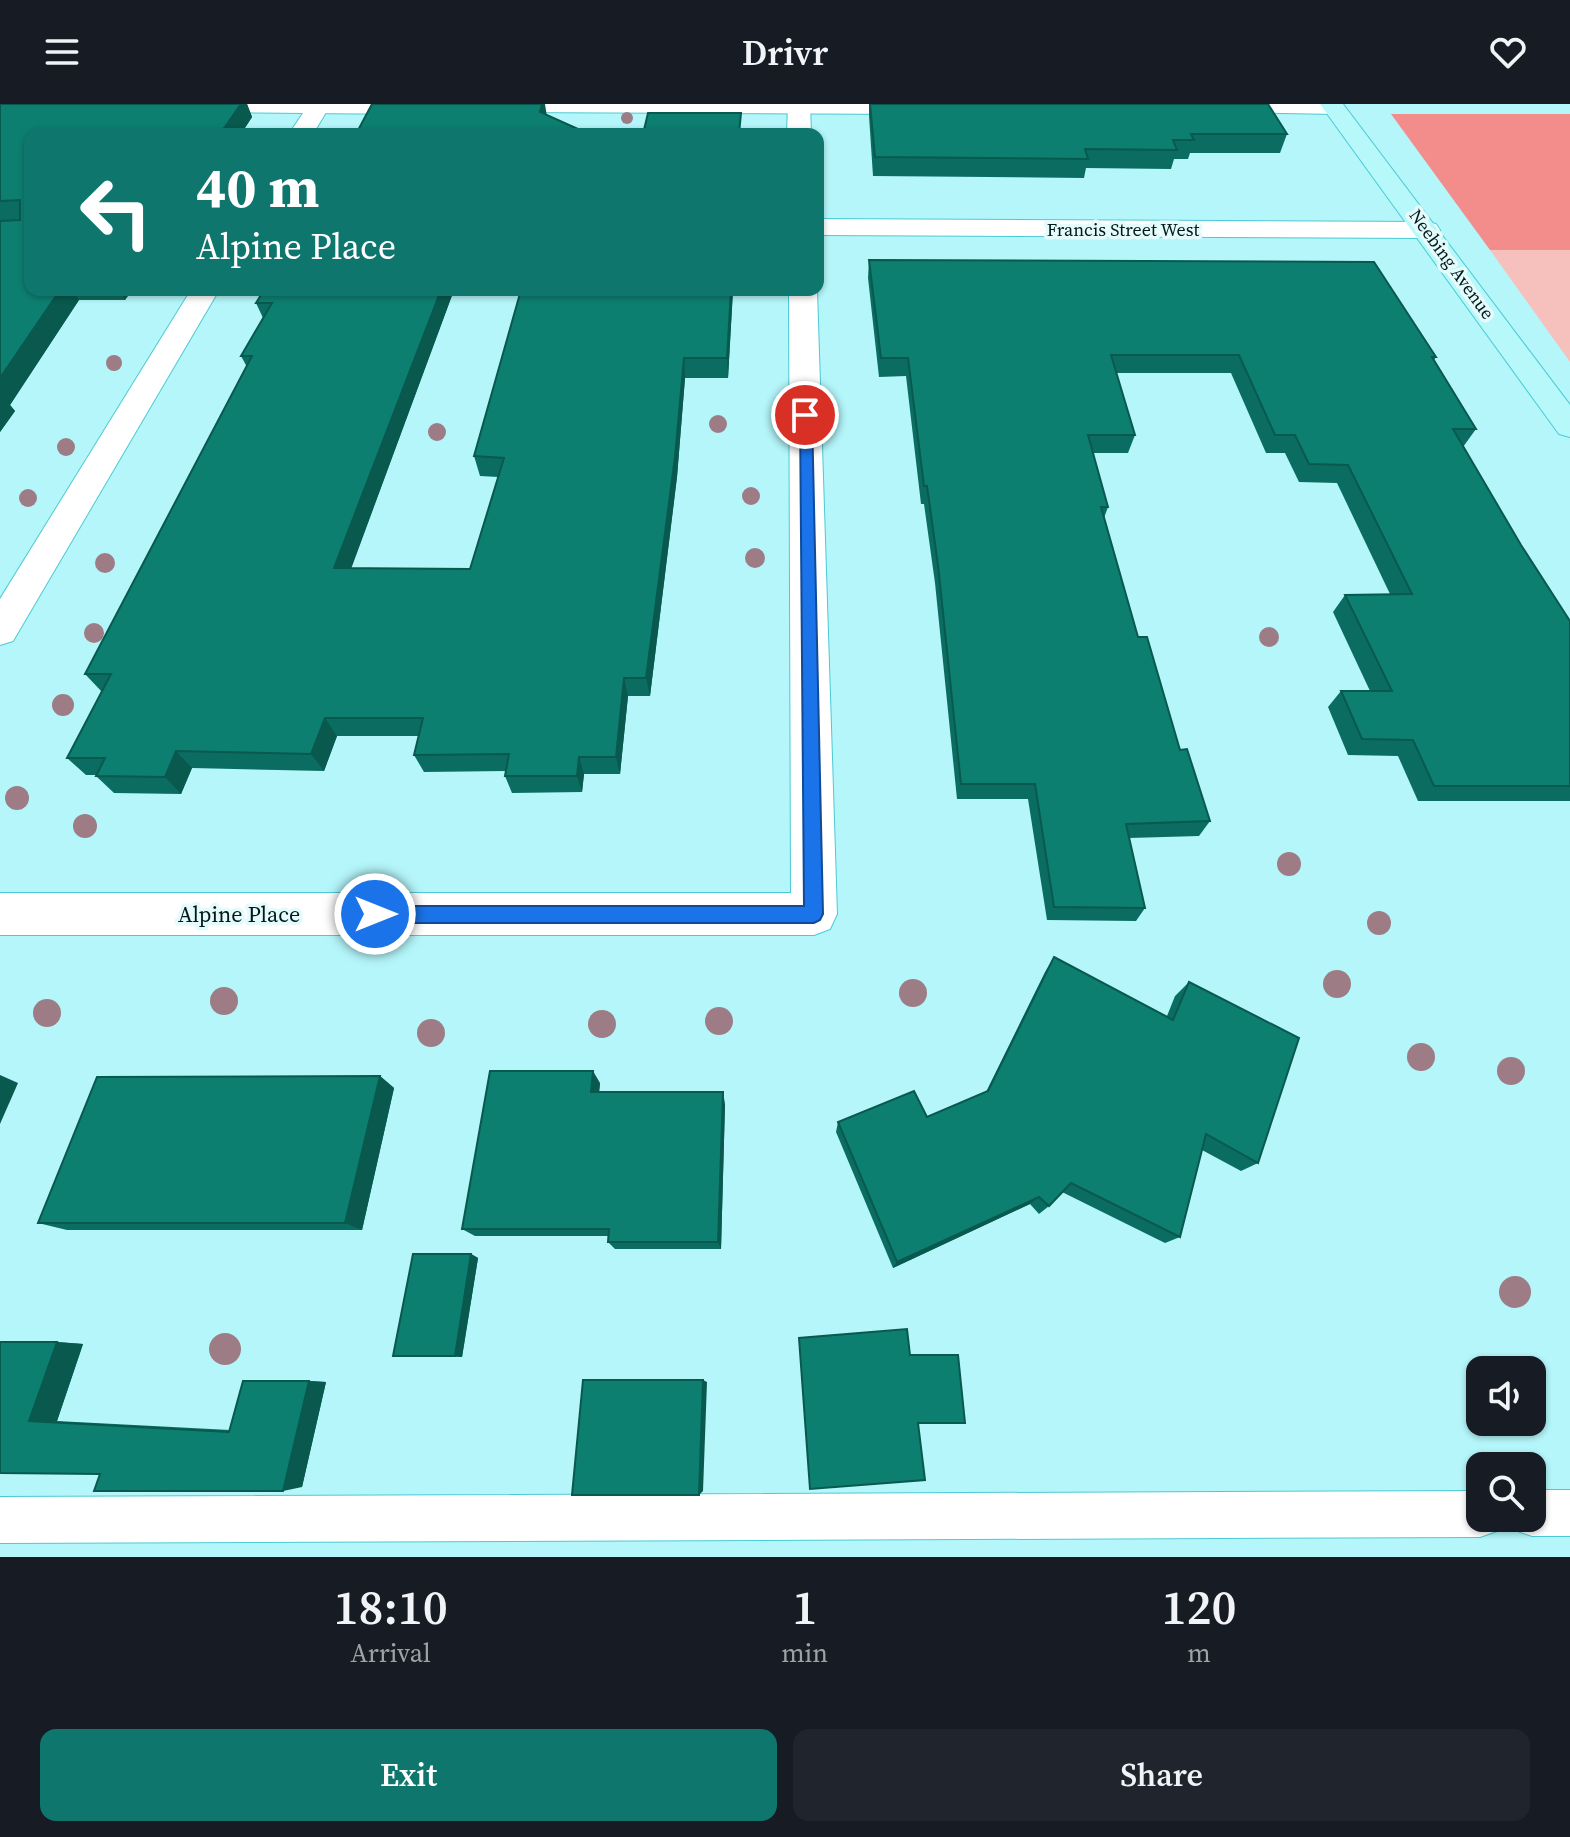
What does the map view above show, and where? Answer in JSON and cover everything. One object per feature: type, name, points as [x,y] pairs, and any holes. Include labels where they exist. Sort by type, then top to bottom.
[{"type":"main road","name":"Neebing Avenue","points":[[1333,106],[1570,427]]},
{"type":"street","points":[[799,106],[799,128]]},
{"type":"street","points":[[305,128],[319,107]]},
{"type":"street","name":"Francis Street West","points":[[824,227],[1427,230]]},
{"type":"street","points":[[0,631],[201,296]]},
{"type":"street","name":"Alpine Place","points":[[0,914],[814,914],[803,296]]},
{"type":"lane","points":[[488,109],[799,106],[923,109]]},
{"type":"lane","points":[[1211,109],[1333,106]]},
{"type":"lane","points":[[191,110],[319,107],[426,109]]},
{"type":"lane","points":[[1546,1513],[1570,1513]]},
{"type":"lane","points":[[0,1520],[1466,1514]]},
{"type":"shaded area","points":[[1391,114],[1570,114],[1570,250],[1490,250]]},
{"type":"shaded area","points":[[1490,250],[1570,250],[1570,362]]},
{"type":"building","points":[[0,104],[241,104],[224,128],[24,128],[24,296],[56,296],[0,378],[0,221],[20,220],[20,200],[0,201]]},
{"type":"building","points":[[372,104],[542,104],[540,112],[576,128],[359,128]]},
{"type":"building","points":[[870,104],[1268,104],[1287,134],[1191,134],[1194,140],[1173,140],[1177,150],[1085,149],[1088,159],[875,157]]},
{"type":"building","points":[[648,113],[741,113],[740,128],[644,128]]},
{"type":"building","points":[[869,260],[1374,262],[1436,357],[1432,357],[1476,429],[1453,429],[1570,621],[1570,786],[1434,786],[1413,740],[1362,739],[1341,691],[1392,691],[1345,595],[1412,594],[1348,465],[1309,464],[1295,435],[1275,435],[1239,355],[1111,355],[1135,435],[1088,435],[1108,507],[1101,507],[1138,637],[1147,637],[1180,750],[1187,749],[1210,821],[1126,824],[1145,908],[1054,907],[1035,784],[961,784],[938,565],[927,486],[924,486],[908,358],[881,358]]},
{"type":"building","points":[[260,296],[439,296],[334,568],[470,569],[504,458],[474,456],[519,296],[731,296],[727,358],[684,358],[675,457],[646,678],[624,678],[616,757],[579,757],[577,776],[505,776],[509,754],[414,755],[423,718],[325,718],[311,754],[176,751],[165,777],[96,776],[105,758],[67,758],[111,674],[85,674],[252,356],[241,356],[272,303],[256,303]]},
{"type":"building","points":[[1054,957],[1173,1020],[1189,982],[1299,1038],[1258,1163],[1206,1134],[1180,1237],[1071,1183],[1049,1206],[1039,1197],[897,1262],[838,1122],[914,1091],[927,1117],[988,1091]]},
{"type":"building","points":[[490,1071],[593,1071],[591,1092],[723,1092],[718,1242],[608,1242],[609,1229],[462,1229]]},
{"type":"building","points":[[380,1076],[345,1223],[38,1223],[97,1077]]},
{"type":"building","points":[[413,1254],[471,1254],[455,1356],[393,1356]]},
{"type":"building","points":[[907,1329],[910,1355],[958,1355],[965,1423],[918,1423],[925,1480],[810,1489],[799,1338]]},
{"type":"building","points":[[0,1342],[57,1342],[29,1421],[229,1432],[243,1381],[309,1381],[283,1491],[94,1491],[100,1474],[0,1473]]},
{"type":"building","points":[[583,1380],[703,1380],[699,1495],[572,1495]]},
{"type":"route","points":[[375,914],[814,914],[805,415]]}]
